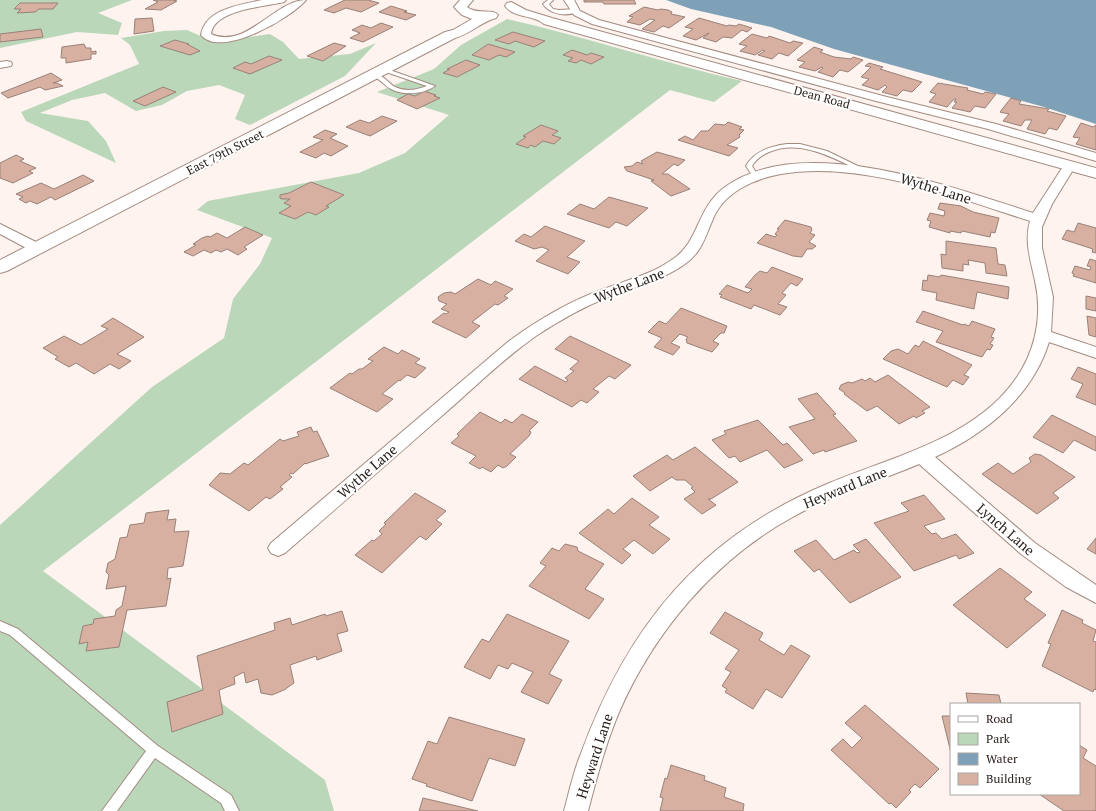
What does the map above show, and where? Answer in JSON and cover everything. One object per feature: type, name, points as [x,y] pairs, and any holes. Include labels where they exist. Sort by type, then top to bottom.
[{"type":"street","points":[[281,0],[249,5],[221,15],[208,26],[206,35],[212,38],[222,39],[245,35],[264,26],[301,0]]},
{"type":"street","name":"Dean Road","points":[[512,2],[518,11],[546,19],[548,21],[1096,172]]},
{"type":"street","name":"East 79th Street","points":[[0,267],[450,35],[458,33],[490,16],[505,12],[512,2]]},
{"type":"street","points":[[450,35],[460,4]]},
{"type":"street","name":"Dean Road","points":[[460,4],[474,15],[540,22],[548,21]]},
{"type":"street","name":"Dean Road","points":[[572,5],[596,22],[880,99],[980,123],[1096,157]]},
{"type":"street","points":[[970,138],[980,123]]},
{"type":"street","name":"Heyward Lane","points":[[576,811],[596,741],[624,677],[642,646],[673,604],[688,587],[734,545],[784,512],[834,489],[922,456],[946,445],[984,421],[1020,385],[1035,360],[1043,335],[1046,301],[1034,241],[1038,218],[1070,166]]},
{"type":"street","name":"Wythe Lane","points":[[278,548],[511,346],[559,315],[606,293],[659,274],[682,261],[698,243],[708,213],[718,200],[735,186],[756,176],[780,170],[805,167],[861,169],[899,177],[1038,218]]},
{"type":"street","points":[[0,228],[37,248]]},
{"type":"street","points":[[1043,335],[1096,353]]},
{"type":"street","name":"Lynch Lane","points":[[922,456],[1038,557],[1061,574],[1096,595]]},
{"type":"lane","points":[[551,0],[546,4],[550,9],[561,12],[572,5]]},
{"type":"lane","points":[[380,72],[432,86],[411,92],[400,90],[392,87],[380,72]]},
{"type":"lane","points":[[756,176],[749,166],[751,162],[766,151],[786,146],[803,146],[861,169]]},
{"type":"lane","points":[[0,626],[14,632],[154,750],[226,799],[232,811]]},
{"type":"lane","points":[[109,811],[154,750]]},
{"type":"green space","points":[[0,0],[132,0],[98,13],[122,23],[118,35],[77,32],[0,48]]},
{"type":"green space","points":[[507,19],[742,81],[714,102],[670,90],[43,571],[325,780],[334,811],[0,811],[0,525],[152,387],[224,338],[233,299],[260,264],[272,238],[197,210],[208,201],[359,173],[405,153],[449,115],[377,92],[434,69],[461,45]]},
{"type":"green space","points":[[187,30],[214,42],[270,34],[283,42],[299,59],[350,54],[376,43],[345,76],[250,125],[235,119],[245,95],[219,85],[187,91],[162,105],[136,111],[105,93],[72,100],[40,113],[88,121],[106,141],[116,163],[26,121],[21,112],[139,64],[130,45],[121,38],[164,31]]},
{"type":"water","points":[[666,0],[1096,0],[1096,124],[1044,107],[834,49],[771,27],[691,9]]},
{"type":"building","points":[[153,0],[176,0],[174,1],[177,1],[161,10],[145,9],[158,2]]},
{"type":"building","points":[[345,0],[368,0],[379,3],[361,12],[346,8],[334,13],[324,10]]},
{"type":"building","points":[[584,0],[634,0],[636,4],[604,4],[603,2],[584,2]]},
{"type":"building","points":[[20,3],[58,3],[53,9],[39,9],[35,12],[17,13],[21,9],[14,9]]},
{"type":"building","points":[[391,6],[407,11],[404,12],[416,15],[406,20],[379,12]]},
{"type":"building","points":[[644,7],[658,10],[668,10],[672,12],[671,14],[685,17],[669,28],[663,26],[654,32],[642,29],[655,20],[650,19],[640,25],[627,22],[633,17],[629,16]]},
{"type":"building","points":[[152,18],[154,31],[134,34],[135,19]]},
{"type":"building","points":[[699,18],[727,26],[736,26],[739,24],[752,28],[747,32],[742,30],[732,38],[723,37],[716,42],[703,38],[709,33],[696,40],[683,36],[693,29],[685,27]]},
{"type":"building","points":[[381,23],[393,27],[363,42],[350,38],[360,33],[352,30],[362,25],[371,28]]},
{"type":"building","points":[[41,29],[43,37],[0,42],[0,34]]},
{"type":"building","points":[[513,32],[545,41],[534,47],[515,41],[509,44],[495,40]]},
{"type":"building","points":[[752,34],[767,38],[769,36],[790,43],[793,41],[803,43],[788,56],[779,53],[772,59],[758,55],[765,51],[763,50],[755,55],[740,51],[747,46],[739,44]]},
{"type":"building","points":[[175,40],[189,44],[187,44],[200,51],[190,55],[160,46]]},
{"type":"building","points":[[334,43],[346,46],[323,61],[307,56]]},
{"type":"building","points":[[84,44],[86,48],[91,48],[91,52],[96,51],[96,54],[91,54],[91,59],[66,63],[66,58],[61,58],[62,47]]},
{"type":"building","points":[[488,44],[515,52],[506,57],[499,55],[489,60],[472,55]]},
{"type":"building","points":[[814,47],[823,50],[820,52],[834,57],[851,59],[853,57],[863,60],[848,72],[840,70],[833,77],[818,72],[823,68],[822,67],[815,71],[799,67],[805,62],[797,60]]},
{"type":"building","points":[[572,50],[587,55],[591,53],[604,57],[591,64],[581,60],[576,63],[568,61],[573,58],[563,55]]},
{"type":"building","points":[[269,56],[282,60],[250,74],[233,68],[245,62],[251,64]]},
{"type":"building","points":[[466,60],[480,65],[457,77],[443,73],[450,69],[447,69]]},
{"type":"building","points":[[869,63],[883,67],[880,69],[922,82],[912,92],[903,90],[897,96],[882,92],[887,87],[885,85],[878,90],[862,85],[869,79],[861,77],[871,67],[865,66]]},
{"type":"building","points":[[51,73],[62,80],[53,83],[63,86],[45,90],[40,87],[8,98],[1,93]]},
{"type":"building","points":[[938,83],[968,88],[967,90],[983,94],[985,92],[996,94],[985,108],[975,106],[970,112],[952,108],[957,102],[954,102],[956,99],[954,99],[947,107],[929,102],[936,94],[930,92]]},
{"type":"building","points":[[163,87],[176,92],[145,106],[133,101]]},
{"type":"building","points":[[424,91],[440,98],[417,109],[397,100],[408,94],[415,96]]},
{"type":"building","points":[[1011,98],[1021,101],[1019,104],[1049,109],[1047,111],[1066,116],[1057,130],[1049,128],[1045,134],[1027,129],[1032,120],[1025,120],[1021,126],[1003,121],[1009,114],[1000,112]]},
{"type":"building","points":[[382,116],[397,121],[370,136],[346,127],[360,120],[369,123]]},
{"type":"building","points":[[728,122],[742,127],[739,129],[744,130],[739,135],[740,137],[727,145],[738,148],[729,156],[678,140],[685,136],[693,140],[701,131],[708,131],[715,124],[725,125]]},
{"type":"building","points":[[1081,123],[1093,127],[1096,125],[1096,150],[1076,144],[1080,138],[1073,137]]},
{"type":"building","points":[[541,125],[558,131],[552,135],[561,138],[554,144],[543,141],[535,147],[531,145],[528,148],[516,144],[526,137],[523,136]]},
{"type":"building","points":[[325,130],[337,134],[330,138],[348,146],[331,156],[324,153],[316,158],[300,152],[323,140],[313,137]]},
{"type":"building","points":[[657,152],[685,160],[678,166],[674,164],[662,174],[668,174],[690,189],[671,196],[651,181],[654,180],[627,171],[624,167],[632,166],[637,162],[643,164],[641,161]]},
{"type":"building","points":[[16,155],[24,159],[20,161],[36,168],[29,171],[33,173],[13,183],[0,178],[0,163]]},
{"type":"building","points":[[83,175],[94,181],[55,200],[51,197],[37,204],[30,201],[26,203],[19,199],[23,197],[16,194],[41,183],[54,189]]},
{"type":"building","points":[[311,182],[344,195],[326,206],[329,207],[316,215],[308,212],[295,219],[279,213],[291,206],[284,203],[290,199],[282,199],[280,198],[280,195],[289,193]]},
{"type":"building","points":[[609,197],[648,208],[627,226],[616,222],[609,228],[567,214],[580,204],[594,209]]},
{"type":"building","points":[[940,203],[961,206],[973,212],[999,218],[995,233],[991,232],[990,237],[962,231],[961,233],[950,231],[950,233],[929,227],[931,221],[927,220],[930,213],[944,216],[945,211],[938,209]]},
{"type":"building","points":[[785,220],[811,227],[812,230],[810,233],[815,235],[809,242],[816,246],[812,249],[807,249],[802,257],[793,256],[757,243],[766,234],[775,237],[777,235],[775,234],[779,229],[777,229]]},
{"type":"building","points":[[1078,223],[1096,228],[1096,253],[1092,252],[1093,249],[1062,239],[1067,230],[1074,232]]},
{"type":"building","points":[[545,226],[585,241],[567,257],[580,262],[568,274],[536,261],[549,250],[542,247],[534,249],[515,241],[524,234],[531,237]]},
{"type":"building","points":[[245,227],[263,235],[244,247],[247,249],[238,255],[227,249],[221,252],[216,250],[211,253],[204,250],[193,256],[184,252],[196,245],[193,244],[202,238],[208,236],[210,237],[217,233],[227,238]]},
{"type":"building","points":[[946,241],[996,248],[998,264],[1005,265],[1007,276],[986,273],[985,263],[968,260],[969,265],[963,264],[963,271],[942,268],[941,254],[946,255]]},
{"type":"building","points":[[1090,259],[1096,261],[1096,283],[1073,276],[1074,274],[1072,273],[1075,266],[1090,270],[1091,267],[1087,266]]},
{"type":"building","points":[[772,267],[803,279],[797,286],[791,283],[782,293],[786,295],[778,304],[787,307],[780,315],[754,305],[751,309],[720,297],[722,295],[719,294],[727,285],[748,293],[752,289],[745,287],[755,275],[760,271],[767,273]]},
{"type":"building","points":[[928,275],[940,277],[941,275],[1009,287],[1008,299],[977,292],[974,309],[936,300],[937,293],[922,290],[923,280],[927,281]]},
{"type":"building","points":[[478,279],[491,285],[495,281],[513,289],[504,296],[508,298],[498,305],[495,304],[472,322],[480,326],[466,338],[432,322],[444,313],[446,314],[449,312],[441,309],[447,304],[439,301],[438,297],[444,293],[451,292],[455,294]]},
{"type":"building","points":[[1086,296],[1096,298],[1096,311],[1086,309]]},
{"type":"building","points":[[681,308],[727,326],[724,333],[721,333],[713,341],[719,344],[712,352],[687,343],[686,339],[688,337],[680,334],[671,343],[680,347],[673,355],[654,347],[662,338],[648,332],[659,321],[666,324]]},
{"type":"building","points":[[923,311],[963,325],[969,326],[972,321],[995,329],[991,337],[994,338],[990,344],[993,345],[990,350],[987,349],[982,357],[936,342],[943,331],[916,322]]},
{"type":"building","points":[[1087,316],[1096,318],[1096,337],[1089,335]]},
{"type":"building","points":[[113,318],[144,337],[117,354],[131,361],[119,369],[110,364],[94,374],[76,363],[69,367],[55,359],[58,357],[43,348],[64,336],[81,345],[108,329],[101,326]]},
{"type":"building","points":[[570,336],[631,365],[615,379],[609,376],[593,389],[599,392],[587,403],[581,400],[572,407],[519,379],[535,366],[566,382],[568,380],[565,378],[574,371],[570,369],[579,361],[555,349]]},
{"type":"building","points":[[923,341],[972,365],[964,375],[969,377],[963,385],[953,380],[947,387],[883,359],[891,351],[898,349],[908,354],[915,345],[919,347]]},
{"type":"building","points":[[384,347],[398,354],[402,350],[420,359],[415,363],[426,368],[415,378],[407,375],[382,394],[393,399],[377,412],[330,388],[350,373],[352,374],[359,369],[362,369],[373,361],[368,359]]},
{"type":"building","points":[[1078,367],[1096,374],[1096,405],[1076,397],[1083,384],[1071,379]]},
{"type":"building","points":[[888,375],[930,407],[922,411],[925,413],[916,418],[914,416],[899,424],[877,406],[867,411],[839,389],[841,385],[848,382],[852,383],[862,379],[865,381],[870,378],[875,382]]},
{"type":"building","points":[[817,393],[836,414],[833,415],[857,441],[825,452],[824,450],[813,454],[789,427],[815,419],[798,399]]},
{"type":"building","points":[[480,412],[501,423],[505,419],[512,423],[522,414],[538,422],[529,431],[531,432],[529,436],[510,454],[516,457],[507,466],[503,468],[498,465],[491,472],[482,467],[480,469],[469,463],[476,456],[451,443],[459,436],[457,434]]},
{"type":"building","points":[[1052,415],[1096,437],[1096,451],[1074,440],[1063,453],[1033,437]]},
{"type":"building","points":[[758,420],[783,445],[787,443],[803,460],[784,468],[767,450],[740,462],[735,456],[729,458],[712,440],[726,434],[724,431]]},
{"type":"building","points":[[311,427],[313,432],[317,431],[329,456],[305,463],[293,474],[291,473],[289,475],[292,477],[280,487],[283,489],[270,499],[266,497],[249,511],[209,485],[220,473],[230,474],[244,463],[248,465],[280,439],[283,441],[299,436],[297,432]]},
{"type":"building","points":[[695,447],[738,482],[711,499],[708,499],[716,505],[702,514],[684,499],[695,492],[691,488],[693,487],[685,480],[676,480],[672,477],[650,491],[633,476],[667,455],[673,460]]},
{"type":"building","points":[[1035,454],[1041,455],[1075,477],[1053,493],[1059,498],[1037,514],[982,474],[998,463],[1013,474],[1031,462],[1029,458]]},
{"type":"building","points":[[415,493],[446,511],[436,520],[442,524],[426,540],[420,536],[382,573],[355,555],[372,540],[374,541],[382,534],[379,531],[386,524],[384,523]]},
{"type":"building","points":[[924,495],[945,519],[924,526],[932,534],[936,533],[942,539],[956,534],[974,553],[959,559],[956,555],[914,571],[874,523],[909,511],[901,503]]},
{"type":"building","points":[[632,498],[659,517],[649,525],[670,539],[653,554],[634,540],[623,549],[631,555],[622,564],[579,533],[608,509],[614,514]]},
{"type":"building","points":[[169,510],[167,520],[176,519],[174,532],[189,531],[183,566],[168,568],[167,579],[171,578],[166,606],[127,610],[119,647],[86,651],[88,642],[79,644],[83,626],[93,624],[94,619],[115,616],[116,610],[122,606],[126,586],[106,589],[109,575],[106,572],[108,563],[115,559],[120,538],[127,537],[130,525],[144,523],[146,513]]},
{"type":"building","points":[[1096,538],[1096,554],[1087,549]]},
{"type":"building","points":[[866,539],[901,577],[850,603],[819,569],[814,572],[794,551],[816,540],[834,560],[854,550],[857,553],[860,552],[853,545]]},
{"type":"building","points":[[565,544],[577,547],[578,551],[604,564],[585,589],[604,599],[589,619],[529,586],[546,566],[540,563],[552,548],[559,551]]},
{"type":"building","points":[[1000,568],[1032,592],[1024,599],[1046,615],[1007,648],[953,605]]},
{"type":"building","points":[[1062,610],[1083,620],[1082,623],[1096,630],[1093,641],[1096,642],[1096,690],[1094,689],[1093,692],[1042,666],[1051,644],[1048,643]]},
{"type":"building","points":[[342,611],[348,631],[337,634],[342,651],[317,660],[316,656],[290,665],[294,683],[284,690],[272,695],[261,693],[258,679],[246,683],[244,672],[234,677],[235,684],[219,690],[223,714],[172,732],[167,702],[203,690],[197,656],[275,630],[274,623],[290,618],[292,625],[325,614],[326,616]]},
{"type":"building","points":[[725,612],[763,633],[759,640],[784,655],[791,645],[810,656],[782,698],[766,689],[753,709],[725,692],[727,689],[722,686],[731,672],[725,669],[739,650],[710,633]]},
{"type":"building","points":[[507,614],[569,641],[549,674],[562,680],[548,704],[521,692],[533,672],[512,663],[508,669],[498,665],[490,679],[464,667],[482,639],[489,642]]},
{"type":"building","points":[[966,693],[999,695],[1001,703],[968,703]]},
{"type":"building","points":[[865,705],[939,769],[920,788],[915,784],[909,790],[911,792],[896,808],[891,803],[889,804],[831,750],[843,739],[852,748],[862,738],[845,723]]},
{"type":"building","points":[[942,716],[950,716],[950,749]]},
{"type":"building","points":[[449,717],[525,739],[515,766],[489,758],[472,801],[426,786],[427,784],[412,779],[428,741],[437,744]]},
{"type":"building","points":[[1080,746],[1087,750],[1083,758],[1096,766],[1096,811],[1064,811],[1040,795],[1080,795]]},
{"type":"building","points":[[671,765],[705,776],[704,780],[726,788],[724,797],[744,804],[743,811],[660,811],[663,798],[660,797],[665,778],[667,779]]},
{"type":"building","points":[[423,798],[478,811],[419,811]]}]
